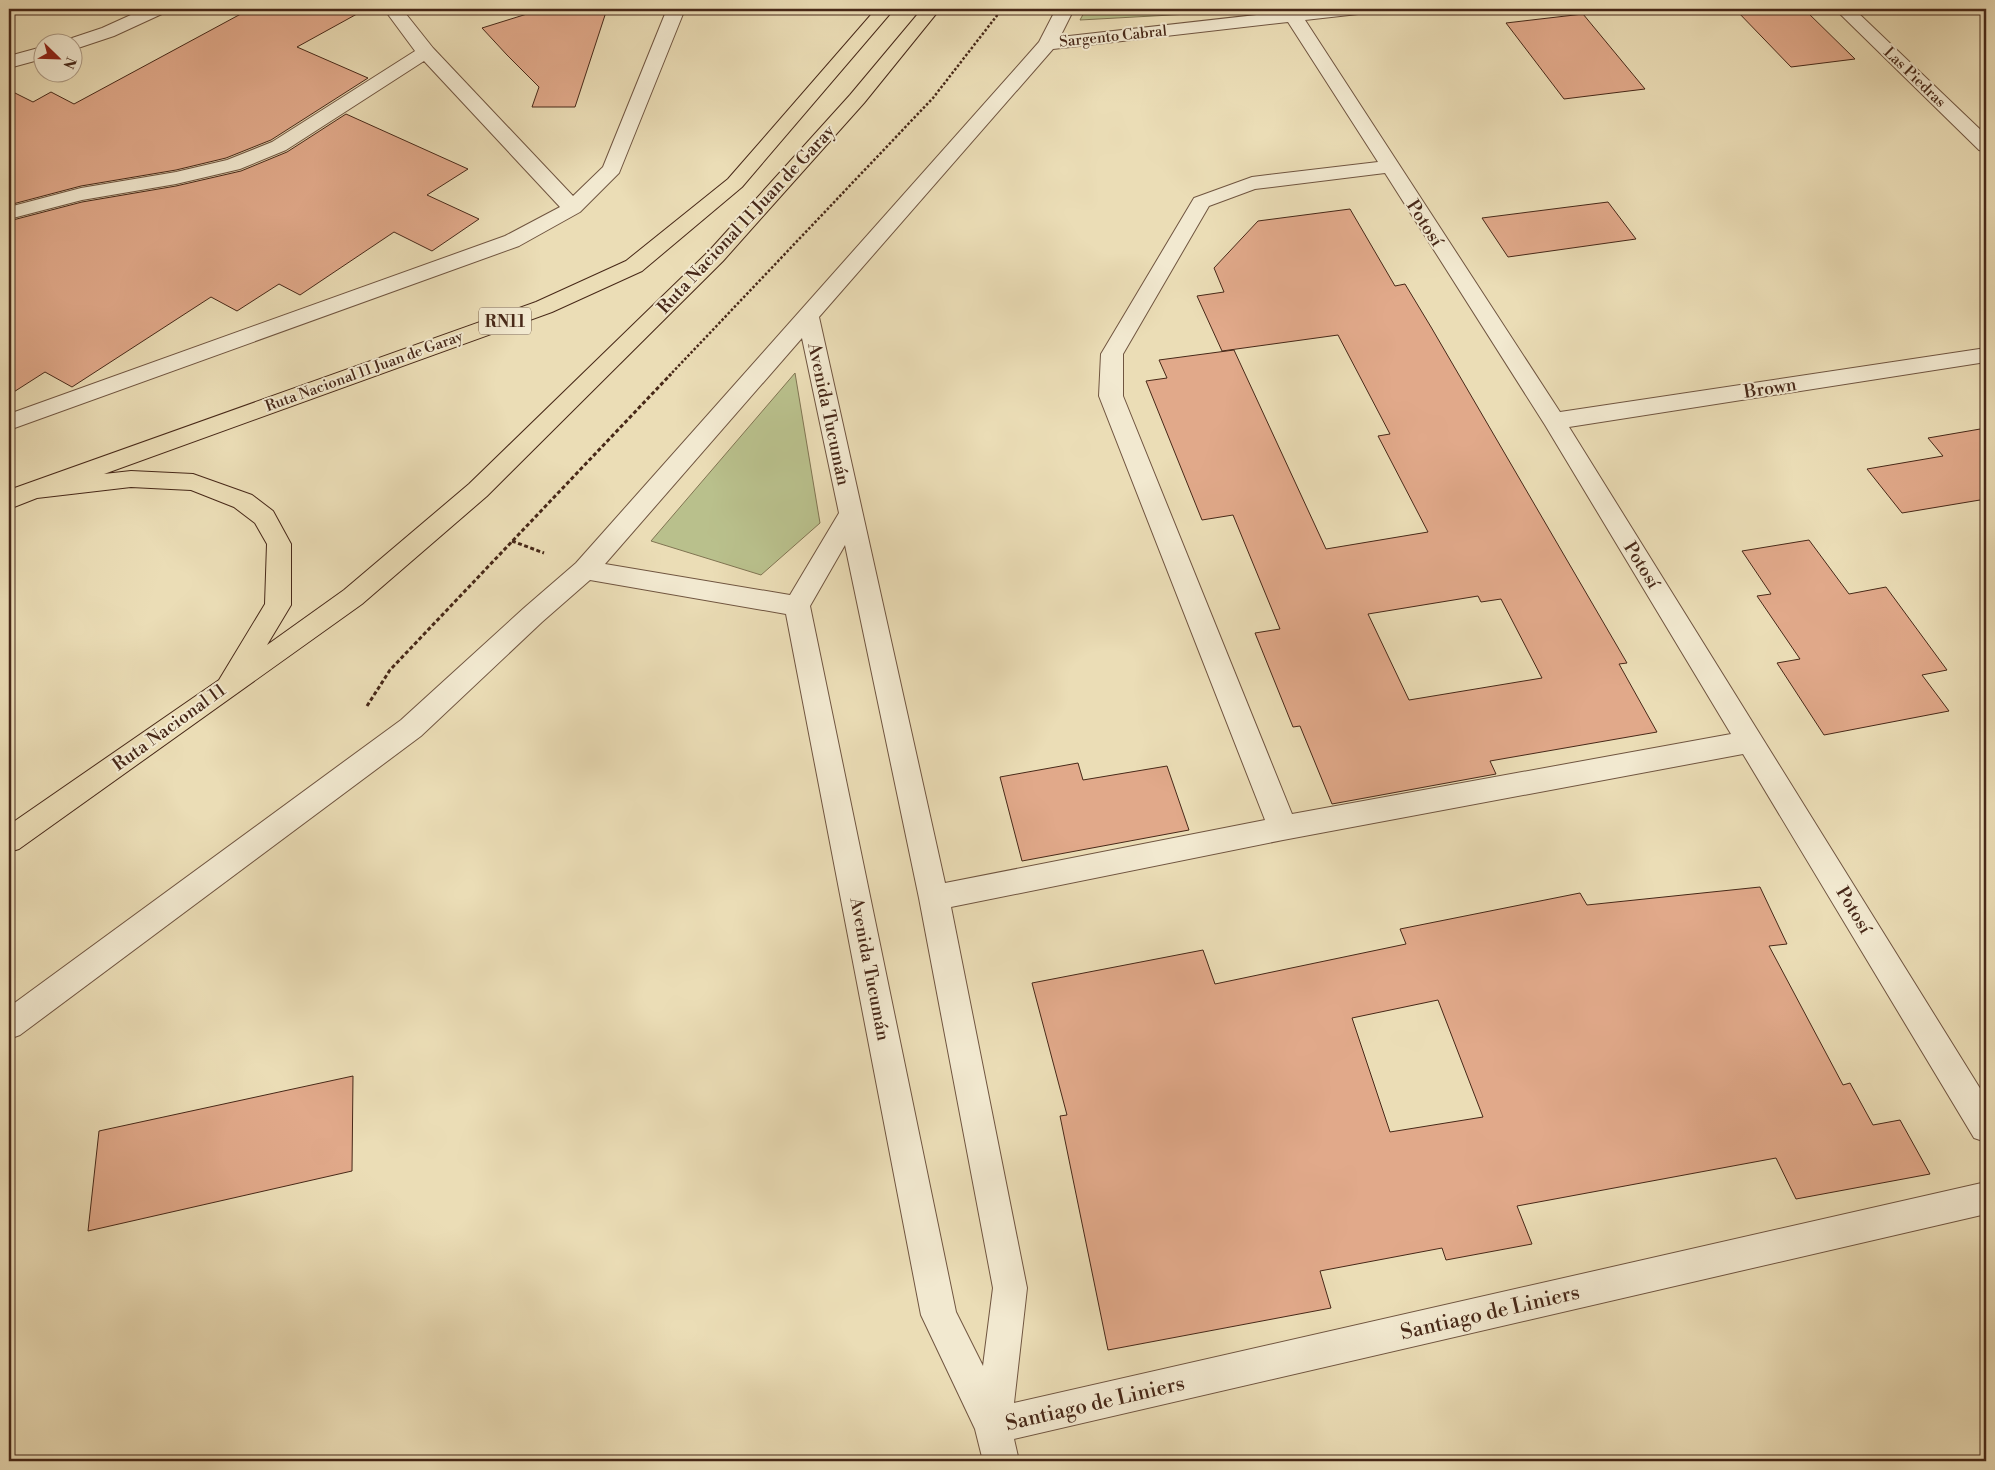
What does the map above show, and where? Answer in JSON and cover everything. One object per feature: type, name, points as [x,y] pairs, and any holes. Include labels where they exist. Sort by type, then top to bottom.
[{"type":"highway","name":"Ruta Nacional 11 Juan de Garay","points":[[33,490],[544,306],[634,266],[735,183],[885,9]]},
{"type":"highway","name":"Ruta Nacional 11 Juan de Garay","points":[[228,688],[353,597],[478,490],[716,256],[857,99],[931,9]]},
{"type":"highway","name":"Ruta Nacional 11","points":[[9,500],[33,490],[131,479],[193,482],[242,501],[264,517],[279,544],[278,605],[228,688],[9,840]]},
{"type":"street","points":[[82,41],[108,32],[158,9]]},
{"type":"street","points":[[393,9],[426,52],[573,208]]},
{"type":"street","points":[[9,422],[512,241],[573,208],[612,169],[676,9]]},
{"type":"street","points":[[9,1025],[411,728],[585,570],[1047,44],[1065,9]]},
{"type":"street","name":"Sargento Cabral","points":[[1047,44],[1291,13],[1358,9]]},
{"type":"street","name":"Las Piedras","points":[[1844,9],[1986,146]]},
{"type":"street","name":"Potosí","points":[[1291,13],[1554,421],[1986,1127]]},
{"type":"street","points":[[9,213],[81,194],[176,178],[234,165],[279,146],[426,52]]},
{"type":"street","points":[[9,62],[32,56]]},
{"type":"street","points":[[1283,828],[1110,396],[1112,354],[1201,202],[1252,183],[1389,167]]},
{"type":"street","name":"Avenida Tucumán","points":[[808,315],[934,898],[1010,1288],[994,1426]]},
{"type":"street","name":"Brown","points":[[1554,421],[1986,356]]},
{"type":"street","points":[[585,570],[797,606],[851,514]]},
{"type":"street","name":"Avenida Tucumán","points":[[797,606],[939,1315],[994,1426],[1001,1461]]},
{"type":"street","points":[[934,898],[1283,828],[1751,741]]},
{"type":"street","name":"Santiago de Liniers","points":[[994,1426],[1986,1198]]},
{"type":"path","points":[[364,710],[370,704],[390,670],[932,98],[1002,9]]},
{"type":"green space","points":[[1086,9],[1261,9],[1262,10],[1080,20]]},
{"type":"green space","points":[[795,373],[820,523],[761,575],[651,541]]},
{"type":"building","points":[[250,9],[366,9],[297,47],[368,78],[271,140],[226,158],[176,170],[81,186],[9,205],[9,90],[33,102],[51,92],[74,104]]},
{"type":"building","points":[[543,9],[607,9],[575,107],[532,107],[539,87],[482,28]]},
{"type":"building","points":[[1735,9],[1804,9],[1855,59],[1791,67]]},
{"type":"building","points":[[1583,14],[1645,89],[1564,99],[1506,23]]},
{"type":"building","points":[[346,114],[468,169],[427,195],[479,219],[432,251],[394,232],[300,295],[279,284],[237,311],[211,297],[72,387],[45,372],[9,395],[9,221],[82,202],[176,186],[241,171],[287,152]]},
{"type":"building","points":[[1608,202],[1636,239],[1508,257],[1482,218]]},
{"type":"building","points":[[1350,209],[1395,286],[1405,284],[1431,327],[1627,663],[1619,664],[1657,732],[1490,761],[1496,774],[1332,804],[1300,726],[1293,727],[1255,633],[1280,629],[1233,515],[1202,520],[1146,381],[1167,378],[1159,360],[1234,350],[1326,549],[1428,532],[1378,436],[1390,434],[1338,335],[1222,351],[1197,296],[1224,292],[1214,268],[1258,221]],"holes":[[[1478,596],[1481,602],[1501,599],[1542,678],[1409,700],[1368,614]]]},
{"type":"building","points":[[1986,428],[1986,508],[1980,500],[1902,513],[1867,469],[1943,456],[1928,438]]},
{"type":"building","points":[[1809,540],[1849,594],[1886,587],[1947,670],[1922,675],[1949,711],[1824,735],[1777,663],[1800,659],[1757,596],[1771,594],[1742,551]]},
{"type":"building","points":[[1078,763],[1083,780],[1167,766],[1189,830],[1022,861],[1000,777]]},
{"type":"building","points":[[1760,887],[1787,944],[1769,946],[1843,1085],[1850,1083],[1873,1125],[1900,1120],[1930,1174],[1796,1199],[1776,1158],[1517,1206],[1532,1244],[1446,1260],[1442,1248],[1320,1271],[1331,1308],[1108,1350],[1060,1116],[1067,1115],[1032,983],[1203,950],[1215,984],[1406,944],[1400,929],[1580,893],[1587,905]],"holes":[[[1438,1000],[1483,1117],[1390,1132],[1352,1018]]]},
{"type":"building","points":[[353,1076],[352,1171],[88,1231],[99,1131]]}]
